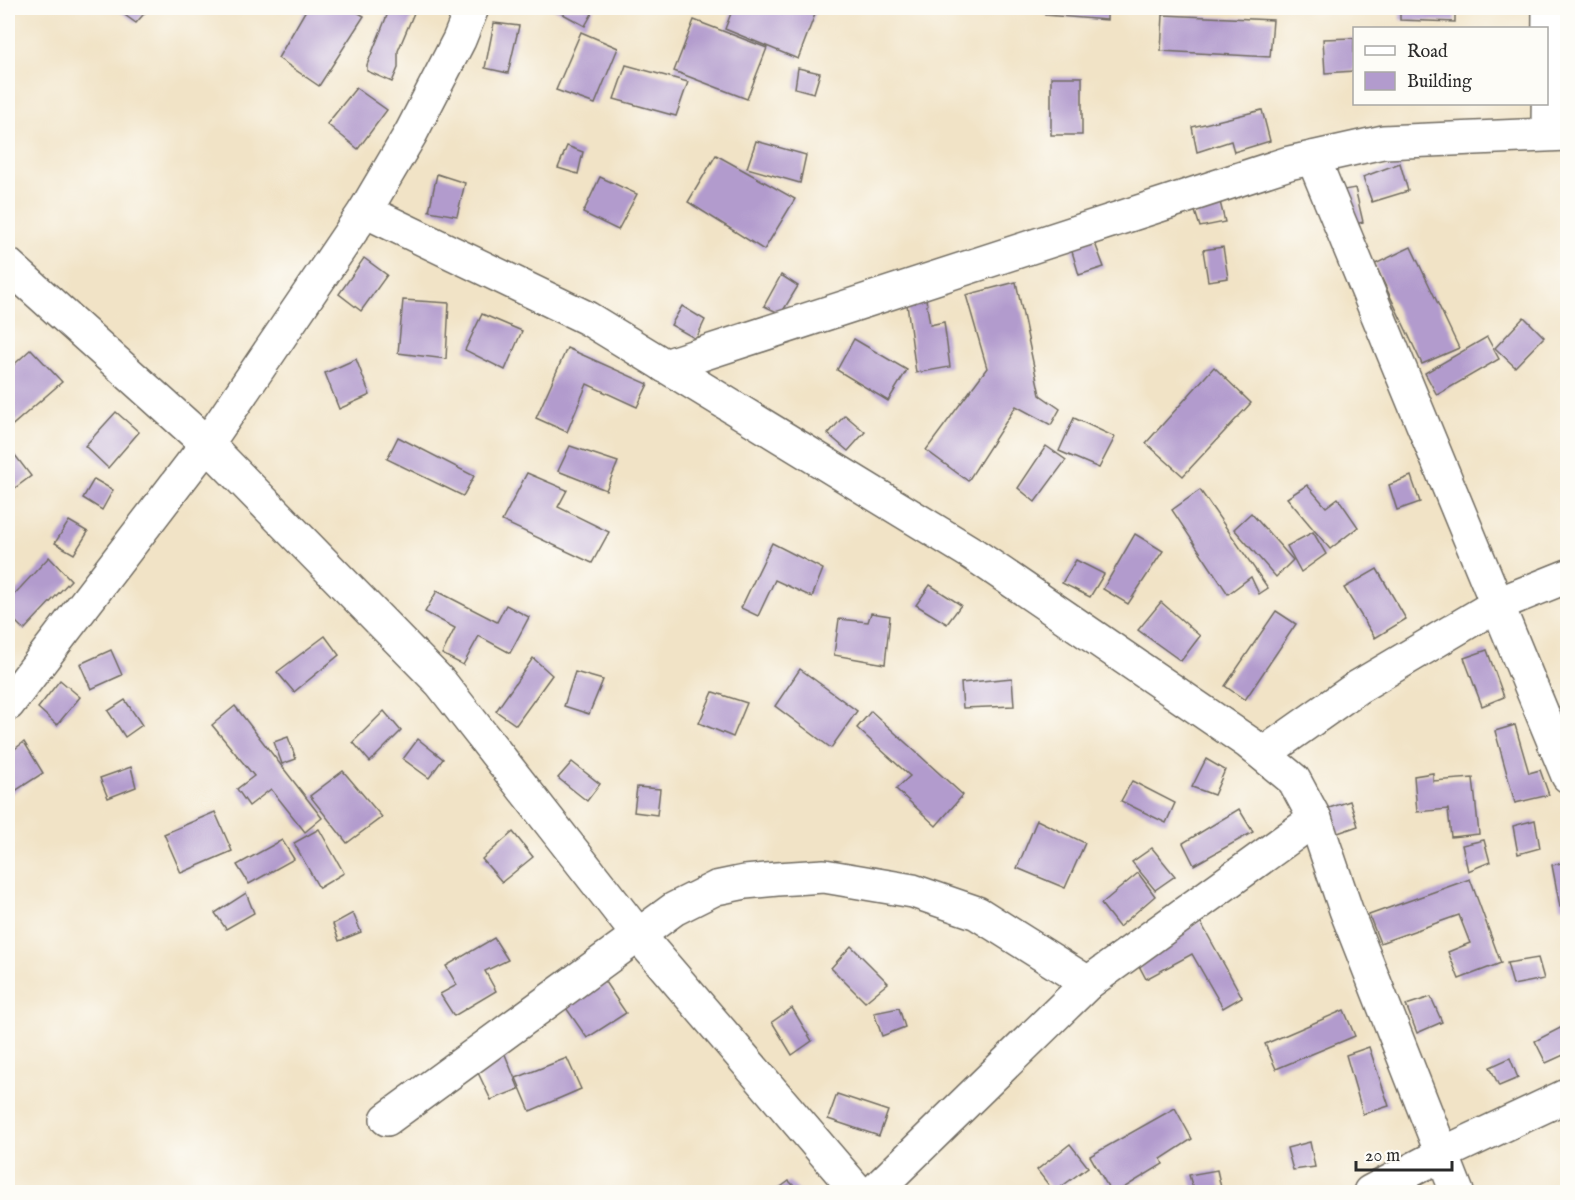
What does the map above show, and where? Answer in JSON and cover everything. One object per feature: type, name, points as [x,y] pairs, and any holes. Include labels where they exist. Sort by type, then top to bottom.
[{"type":"street","points":[[8,704],[207,444],[365,211],[411,133],[459,40],[472,8]]},
{"type":"street","points":[[665,366],[1289,163],[1383,142],[1558,134],[1549,8]]},
{"type":"street","points":[[1313,158],[1568,776]]},
{"type":"street","points":[[365,211],[587,318],[973,554],[1263,754],[1294,780],[1315,819],[1346,910],[1456,1192]]},
{"type":"street","points":[[8,265],[207,444],[441,683],[639,936],[858,1192]]},
{"type":"street","points":[[1263,754],[1358,687],[1498,604],[1568,576]]},
{"type":"street","points":[[874,1192],[1088,983],[1315,819]]},
{"type":"street","points":[[387,1119],[674,909],[716,888],[755,881],[824,876],[914,891],[977,913],[1088,983]]},
{"type":"street","points":[[1370,1192],[1442,1154],[1568,1095]]},
{"type":"building","points":[[115,8],[149,8],[136,23]]},
{"type":"building","points":[[307,8],[350,8],[364,16],[319,86],[278,58]]},
{"type":"building","points":[[390,8],[416,8],[398,51],[398,68],[392,82],[367,71],[367,65]]},
{"type":"building","points":[[552,8],[595,8],[585,26]]},
{"type":"building","points":[[733,8],[749,8],[758,12],[760,8],[817,9],[798,59],[725,29]]},
{"type":"building","points":[[1045,8],[1107,8],[1107,20],[1045,15]]},
{"type":"building","points":[[1400,8],[1455,8],[1455,22],[1400,20]]},
{"type":"building","points":[[1163,15],[1273,20],[1270,57],[1161,51]]},
{"type":"building","points":[[694,20],[767,48],[747,99],[674,71]]},
{"type":"building","points":[[494,23],[519,26],[508,73],[485,68]]},
{"type":"building","points":[[581,32],[618,48],[595,104],[556,90]]},
{"type":"building","points":[[1353,38],[1353,71],[1325,73],[1323,39]]},
{"type":"building","points":[[626,65],[688,82],[676,116],[614,99]]},
{"type":"building","points":[[798,68],[820,73],[814,93],[795,88]]},
{"type":"building","points":[[1051,77],[1082,77],[1082,135],[1051,135]]},
{"type":"building","points":[[356,88],[387,110],[358,149],[327,124]]},
{"type":"building","points":[[1262,110],[1270,141],[1234,152],[1231,141],[1197,152],[1192,127]]},
{"type":"building","points":[[756,141],[806,155],[800,183],[747,168]]},
{"type":"building","points":[[567,146],[583,152],[578,174],[558,168]]},
{"type":"building","points":[[716,155],[795,199],[764,250],[688,202]]},
{"type":"building","points":[[1400,163],[1408,191],[1372,202],[1363,177]]},
{"type":"building","points":[[437,174],[465,183],[457,216],[429,211]]},
{"type":"building","points":[[600,177],[637,194],[618,230],[583,213]]},
{"type":"building","points":[[1355,188],[1363,222],[1346,227],[1338,191]]},
{"type":"building","points":[[1220,202],[1225,222],[1200,227],[1194,208]]},
{"type":"building","points":[[1090,230],[1104,267],[1079,275],[1068,238]]},
{"type":"building","points":[[1223,247],[1228,278],[1208,281],[1203,250]]},
{"type":"building","points":[[1411,247],[1459,348],[1422,364],[1375,264]]},
{"type":"building","points":[[364,258],[387,275],[361,311],[339,294]]},
{"type":"building","points":[[781,275],[798,286],[781,314],[764,306]]},
{"type":"building","points":[[1016,282],[1040,395],[1060,409],[1051,425],[1016,406],[968,481],[926,450],[987,368],[966,295]]},
{"type":"building","points":[[924,286],[930,325],[944,322],[950,367],[916,373],[905,289]]},
{"type":"building","points":[[403,300],[449,303],[446,359],[398,353]]},
{"type":"building","points":[[682,306],[705,320],[696,339],[671,325]]},
{"type":"building","points":[[482,314],[522,331],[505,370],[465,350]]},
{"type":"building","points":[[1524,317],[1544,337],[1515,367],[1495,348]]},
{"type":"building","points":[[1487,337],[1499,359],[1437,395],[1425,373]]},
{"type":"building","points":[[854,339],[907,370],[888,401],[837,370]]},
{"type":"building","points":[[567,348],[648,384],[637,407],[587,384],[567,432],[536,418]]},
{"type":"building","points":[[31,349],[62,382],[8,429],[8,370]]},
{"type":"building","points":[[356,359],[370,395],[339,409],[325,373]]},
{"type":"building","points":[[1214,367],[1251,403],[1183,476],[1146,443]]},
{"type":"building","points":[[116,412],[139,432],[108,468],[85,446]]},
{"type":"building","points":[[845,415],[865,432],[848,451],[828,434]]},
{"type":"building","points":[[1074,418],[1115,437],[1099,468],[1059,451]]},
{"type":"building","points":[[398,437],[474,476],[463,496],[387,459]]},
{"type":"building","points":[[8,446],[31,476],[15,488],[8,479]]},
{"type":"building","points":[[570,446],[618,462],[606,490],[558,471]]},
{"type":"building","points":[[1046,446],[1066,460],[1035,502],[1018,488]]},
{"type":"building","points":[[527,473],[567,490],[558,507],[609,532],[592,563],[502,521]]},
{"type":"building","points":[[1411,476],[1420,502],[1397,510],[1389,485]]},
{"type":"building","points":[[94,479],[113,490],[102,510],[83,498]]},
{"type":"building","points":[[1307,485],[1326,507],[1338,498],[1358,527],[1330,549],[1287,498]]},
{"type":"building","points":[[1200,490],[1268,588],[1259,594],[1251,577],[1228,594],[1172,510]]},
{"type":"building","points":[[1251,513],[1293,560],[1276,577],[1234,529]]},
{"type":"building","points":[[69,521],[88,532],[74,554],[55,543]]},
{"type":"building","points":[[1313,532],[1326,554],[1301,572],[1287,546]]},
{"type":"building","points":[[1135,534],[1163,551],[1128,604],[1103,589]]},
{"type":"building","points":[[772,543],[823,569],[812,597],[775,580],[758,616],[741,608]]},
{"type":"building","points":[[49,557],[71,580],[24,630],[8,614],[8,601]]},
{"type":"building","points":[[1076,560],[1104,574],[1090,597],[1062,583]]},
{"type":"building","points":[[1377,569],[1406,619],[1375,638],[1344,588]]},
{"type":"building","points":[[930,585],[961,605],[947,624],[916,605]]},
{"type":"building","points":[[437,591],[497,622],[506,605],[529,617],[510,653],[479,636],[463,665],[442,654],[455,628],[425,612]]},
{"type":"building","points":[[1161,602],[1200,636],[1181,661],[1138,630]]},
{"type":"building","points":[[1276,611],[1296,624],[1245,700],[1225,686]]},
{"type":"building","points":[[871,613],[890,616],[885,664],[834,655],[839,619],[868,622]]},
{"type":"building","points":[[325,636],[339,655],[294,692],[277,672]]},
{"type":"building","points":[[111,650],[122,675],[91,689],[80,664]]},
{"type":"building","points":[[1487,650],[1504,697],[1482,706],[1464,658]]},
{"type":"building","points":[[533,658],[552,675],[516,725],[496,711]]},
{"type":"building","points":[[800,669],[857,711],[831,748],[775,706]]},
{"type":"building","points":[[575,672],[603,680],[589,714],[564,706]]},
{"type":"building","points":[[1012,678],[1014,706],[963,708],[961,683]]},
{"type":"building","points":[[60,680],[80,697],[57,725],[38,708]]},
{"type":"building","points":[[713,692],[747,703],[733,737],[699,723]]},
{"type":"building","points":[[125,700],[142,725],[125,737],[108,711]]},
{"type":"building","points":[[235,706],[322,818],[305,832],[271,789],[249,806],[237,789],[254,776],[212,725]]},
{"type":"building","points":[[384,711],[401,731],[370,762],[353,742]]},
{"type":"building","points":[[871,711],[963,795],[936,826],[896,789],[910,776],[857,728]]},
{"type":"building","points":[[1515,725],[1529,773],[1540,770],[1549,795],[1515,803],[1495,731]]},
{"type":"building","points":[[288,737],[296,759],[282,764],[274,742]]},
{"type":"building","points":[[418,739],[443,759],[429,778],[403,759]]},
{"type":"building","points":[[24,742],[43,773],[9,795],[8,754]]},
{"type":"building","points":[[1206,759],[1225,770],[1214,795],[1192,787]]},
{"type":"building","points":[[572,762],[600,784],[587,801],[558,778]]},
{"type":"building","points":[[131,767],[136,787],[108,798],[100,778]]},
{"type":"building","points":[[343,771],[382,817],[347,843],[310,796]]},
{"type":"building","points":[[1433,773],[1433,781],[1473,778],[1479,834],[1451,837],[1448,809],[1417,812],[1414,776]]},
{"type":"building","points":[[1132,781],[1175,803],[1166,823],[1121,801]]},
{"type":"building","points":[[637,787],[660,789],[657,815],[634,812]]},
{"type":"building","points":[[1350,801],[1358,826],[1335,834],[1326,809]]},
{"type":"building","points":[[1239,809],[1253,832],[1194,865],[1183,843]]},
{"type":"building","points":[[215,812],[232,851],[181,873],[164,834]]},
{"type":"building","points":[[1037,820],[1085,843],[1065,888],[1017,868]]},
{"type":"building","points":[[1535,820],[1540,848],[1518,854],[1513,826]]},
{"type":"building","points":[[319,829],[344,873],[319,888],[294,843]]},
{"type":"building","points":[[513,832],[533,857],[502,882],[482,859]]},
{"type":"building","points":[[282,840],[294,859],[249,884],[237,865]]},
{"type":"building","points":[[1484,840],[1490,862],[1468,871],[1462,845]]},
{"type":"building","points":[[1152,848],[1175,876],[1155,890],[1132,862]]},
{"type":"building","points":[[1568,862],[1568,906],[1560,907],[1552,865]]},
{"type":"building","points":[[1138,873],[1155,896],[1119,927],[1101,904]]},
{"type":"building","points":[[1470,879],[1501,963],[1459,979],[1448,952],[1470,943],[1459,915],[1380,943],[1369,915]]},
{"type":"building","points":[[246,893],[254,913],[226,929],[215,913]]},
{"type":"building","points":[[353,913],[361,932],[339,941],[333,924]]},
{"type":"building","points":[[1200,921],[1242,997],[1223,1008],[1192,954],[1146,979],[1135,958]]},
{"type":"building","points":[[494,938],[508,960],[485,971],[496,991],[454,1016],[440,994],[457,985],[446,966]]},
{"type":"building","points":[[851,946],[888,983],[865,1002],[831,968]]},
{"type":"building","points":[[1538,958],[1544,979],[1513,985],[1507,963]]},
{"type":"building","points":[[603,979],[626,1013],[587,1038],[564,1005]]},
{"type":"building","points":[[1431,997],[1442,1022],[1417,1033],[1406,1005]]},
{"type":"building","points":[[792,1008],[812,1041],[792,1055],[772,1022]]},
{"type":"building","points":[[899,1008],[905,1027],[882,1036],[874,1013]]},
{"type":"building","points":[[1344,1010],[1355,1036],[1276,1069],[1265,1044]]},
{"type":"building","points":[[1568,1024],[1568,1053],[1546,1063],[1535,1041]]},
{"type":"building","points":[[502,1047],[519,1089],[491,1100],[471,1058]]},
{"type":"building","points":[[1369,1047],[1389,1106],[1363,1114],[1346,1055]]},
{"type":"building","points":[[567,1058],[581,1089],[530,1111],[516,1078]]},
{"type":"building","points":[[1510,1058],[1518,1078],[1499,1086],[1490,1067]]},
{"type":"building","points":[[837,1094],[888,1111],[879,1136],[828,1119]]},
{"type":"building","points":[[1175,1108],[1192,1139],[1161,1159],[1163,1164],[1117,1192],[1111,1192],[1090,1156]]},
{"type":"building","points":[[1310,1142],[1315,1167],[1293,1170],[1287,1148]]},
{"type":"building","points":[[1070,1144],[1088,1167],[1054,1192],[1037,1170]]},
{"type":"building","points":[[1217,1170],[1222,1192],[1194,1192],[1189,1175]]},
{"type":"building","points":[[789,1181],[800,1192],[774,1192]]}]
